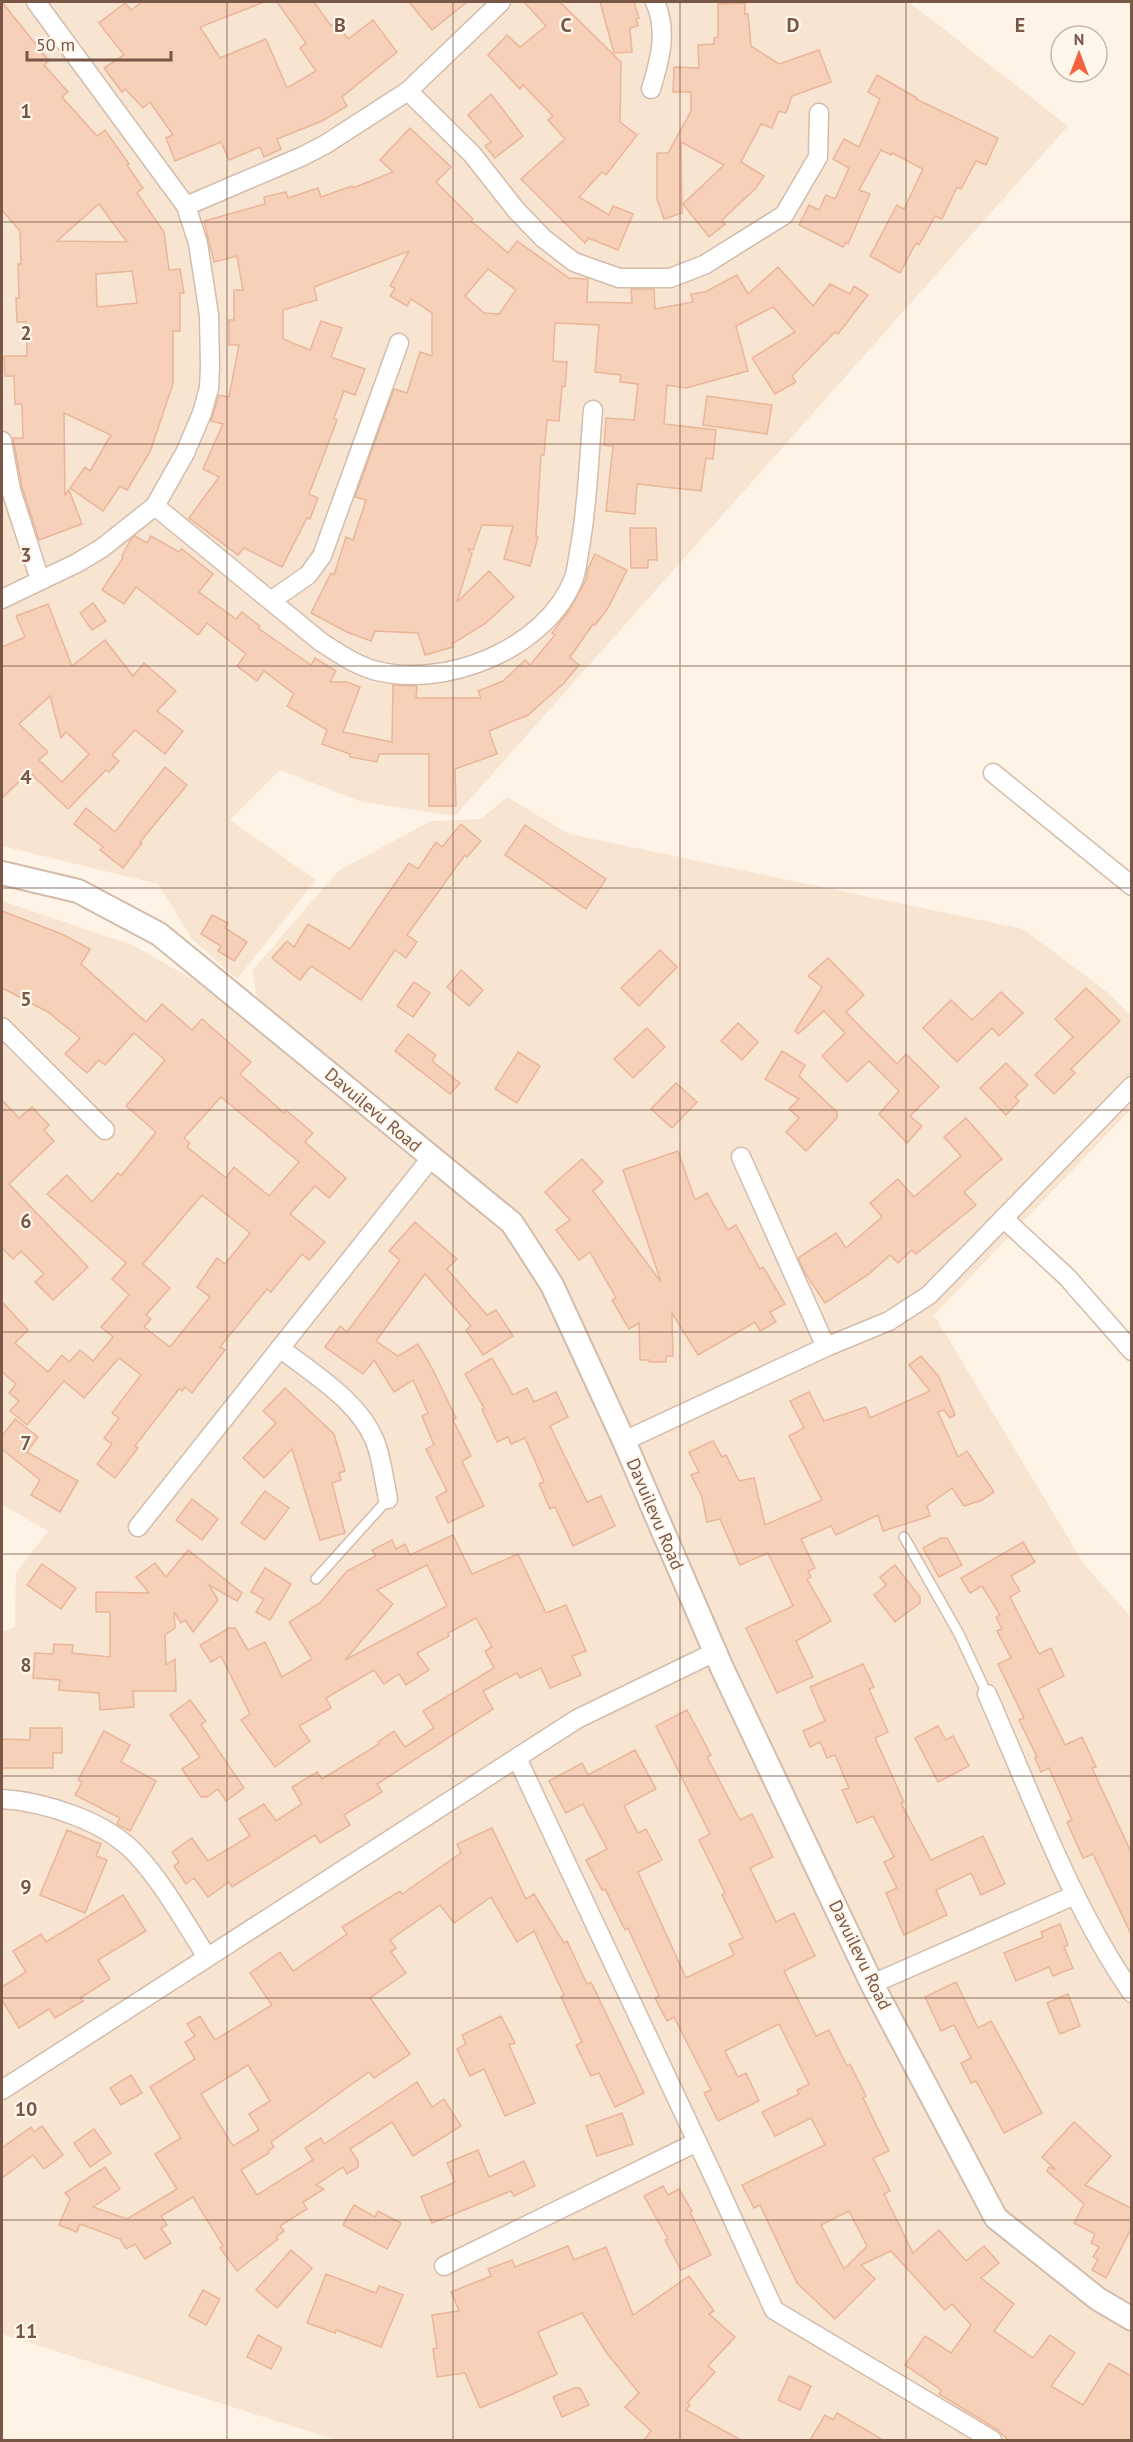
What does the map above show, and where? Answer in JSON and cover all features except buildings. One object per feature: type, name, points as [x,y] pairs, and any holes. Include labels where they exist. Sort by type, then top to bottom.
[{"type":"street","points":[[2,599],[77,564],[155,506],[185,453],[202,413],[209,388],[209,315],[198,243],[186,206],[36,2]]},
{"type":"street","points":[[186,206],[326,144],[408,91],[501,2]]},
{"type":"street","points":[[651,89],[662,50],[663,34],[655,2]]},
{"type":"street","points":[[408,91],[471,154],[516,210],[543,238],[574,262],[619,278],[670,278],[704,265],[784,214],[818,157],[819,113]]},
{"type":"street","points":[[272,600],[308,575],[322,556],[399,343]]},
{"type":"street","points":[[155,506],[321,642],[349,661],[384,672],[401,674],[440,673],[476,666],[527,638],[556,612],[574,578],[583,529],[593,410]]},
{"type":"street","points":[[2,441],[10,490],[40,580]]},
{"type":"street","points":[[993,773],[1131,886]]},
{"type":"street","name":"Davuilevu Road","points":[[2,873],[78,891],[159,933],[512,1223],[552,1285],[624,1441],[715,1652],[872,1984],[996,2218],[1098,2299],[1131,2319]]},
{"type":"street","points":[[2,1027],[105,1130]]},
{"type":"street","points":[[624,1441],[826,1347],[889,1321],[928,1295],[1131,1086]]},
{"type":"street","points":[[741,1157],[826,1347]]},
{"type":"street","points":[[138,1527],[431,1158]]},
{"type":"street","points":[[1003,1218],[1067,1277],[1131,1351]]},
{"type":"street","points":[[280,1348],[331,1389],[362,1418],[375,1442],[388,1499]]},
{"type":"street","points":[[2,2090],[577,1719],[715,1652]]},
{"type":"street","points":[[987,1694],[1075,1895],[1115,1970],[1131,1993]]},
{"type":"street","points":[[517,1758],[698,2142],[774,2310],[992,2440]]},
{"type":"street","points":[[2,1799],[34,1804],[73,1815],[99,1826],[136,1853],[171,1900],[207,1957]]},
{"type":"street","points":[[872,1984],[1075,1895]]},
{"type":"street","points":[[444,2266],[698,2142]]},
{"type":"lane","points":[[316,1579],[388,1499]]},
{"type":"lane","points":[[903,1538],[959,1634],[987,1694]]},
{"type":"shaded area","points":[[2,2],[909,2],[1068,126],[455,816],[362,802],[280,770],[230,820],[316,880],[237,979],[192,939],[158,884],[2,846]]},
{"type":"shaded area","points":[[507,797],[569,834],[1023,929],[1107,992],[1131,1016],[1131,1109],[934,1315],[1084,1564],[1131,1617],[1131,2440],[336,2440],[2,2334],[2,1632],[15,1627],[16,1573],[48,1531],[2,1505],[2,901],[133,945],[261,1018],[252,971],[338,871],[431,821],[481,819]]}]
